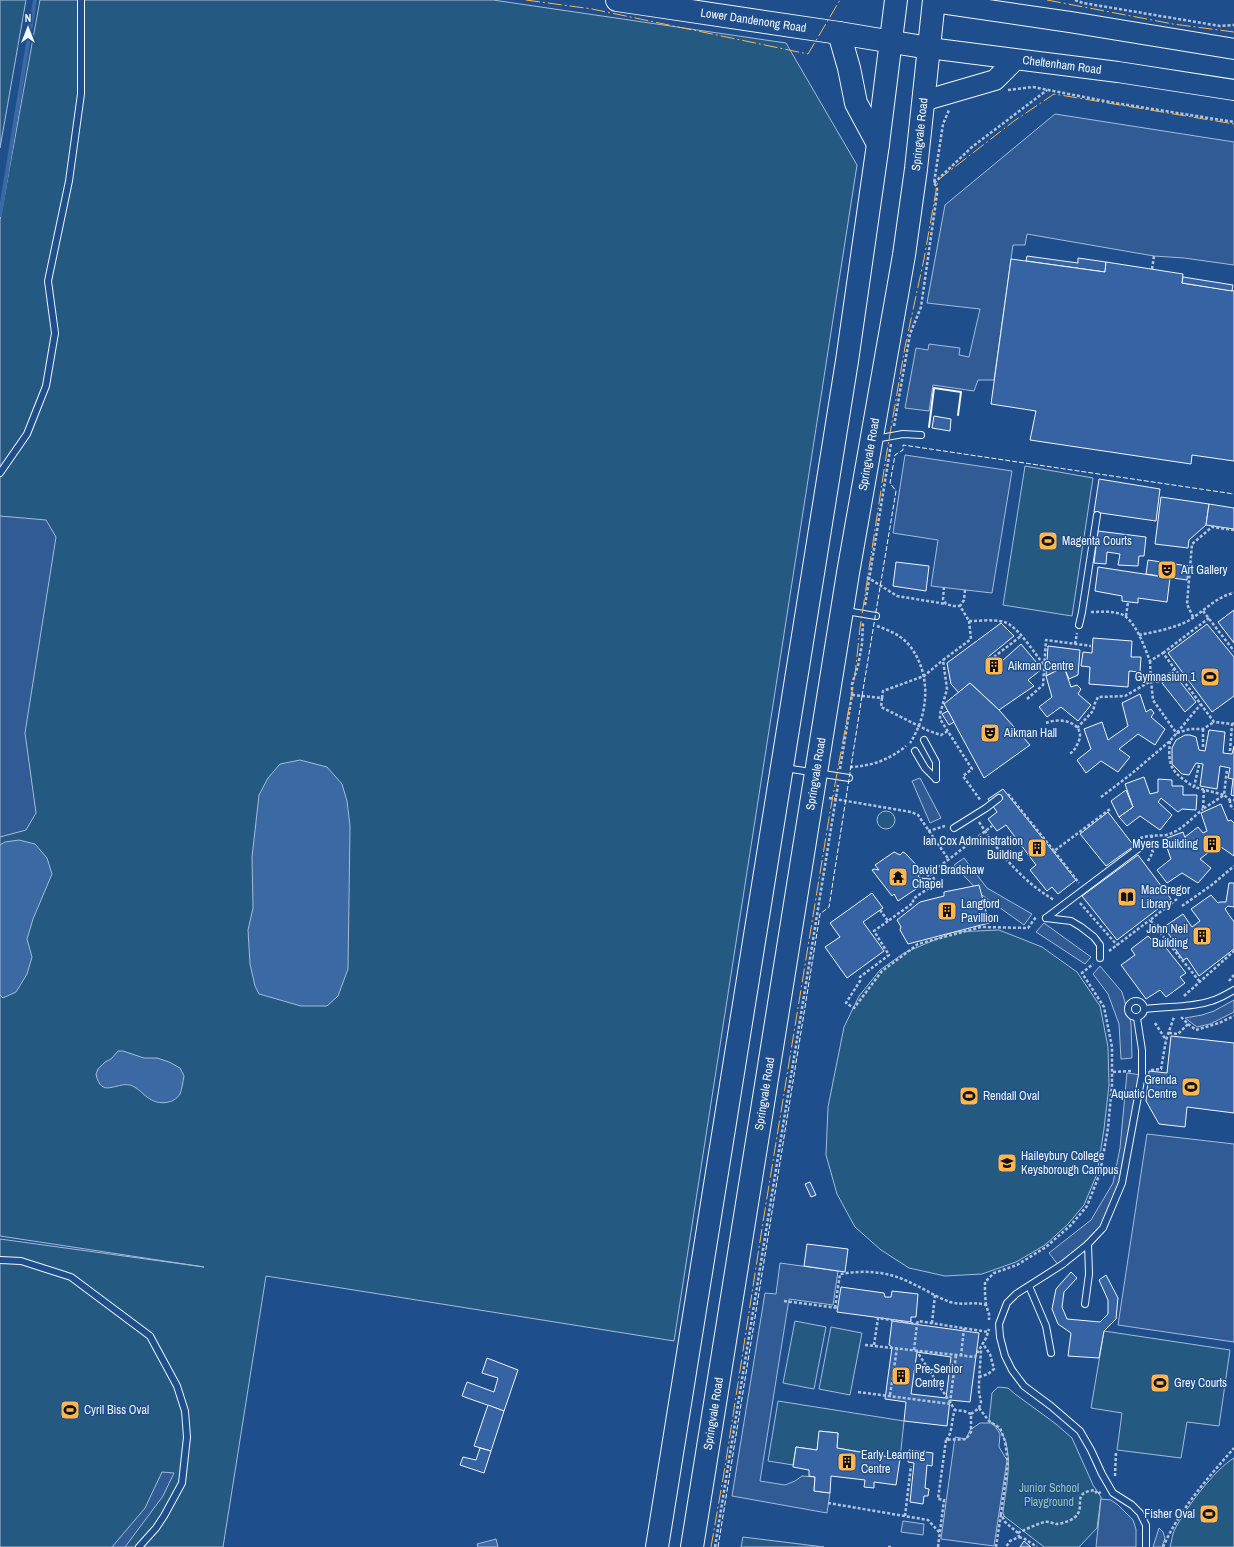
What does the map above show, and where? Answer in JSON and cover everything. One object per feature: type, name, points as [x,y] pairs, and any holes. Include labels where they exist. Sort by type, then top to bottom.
[{"type":"highway","name":"Lower Dandenong Road","points":[[617,0],[890,42]]},
{"type":"highway","points":[[658,1547],[847,361],[878,144],[896,0]]},
{"type":"highway","name":"Springvale Road","points":[[692,1547],[842,610],[859,575],[882,438],[929,48],[929,1]]},
{"type":"highway","points":[[839,33],[849,68],[856,103],[878,144]]},
{"type":"highway","name":"Cheltenham Road","points":[[890,42],[929,48]]},
{"type":"main road","points":[[929,1],[978,4],[1234,49]]},
{"type":"main road","name":"Cheltenham Road","points":[[929,48],[1118,72],[1234,90]]},
{"type":"main road","points":[[923,100],[995,80],[1015,60]]},
{"type":"lane","points":[[0,473],[27,434],[46,386],[55,333],[48,281],[69,181],[81,94],[81,0]]},
{"type":"lane","points":[[882,438],[903,434],[921,435]]},
{"type":"lane","points":[[1079,625],[1097,515]]},
{"type":"lane","points":[[842,610],[876,616]]},
{"type":"lane","points":[[915,750],[925,768],[936,779],[936,762],[924,740]]},
{"type":"lane","points":[[783,768],[849,778]]},
{"type":"lane","points":[[954,828],[999,798]]},
{"type":"lane","points":[[1100,958],[1100,945],[1094,937],[1081,926],[1072,921],[1046,918],[1139,848]]},
{"type":"lane","points":[[1145,1008],[1164,1006],[1178,1007],[1211,1001],[1234,990]]},
{"type":"lane","points":[[1137,1018],[1131,1016],[1128,1010],[1128,1005],[1132,1001],[1137,1000],[1141,1002],[1145,1008]]},
{"type":"lane","points":[[1137,1018],[1142,1015],[1145,1008]]},
{"type":"lane","points":[[1137,1018],[1142,1050],[1142,1075],[1122,1183],[1103,1228],[1088,1244],[1063,1264],[1016,1294],[1007,1303],[999,1324],[1000,1337],[1005,1356],[1012,1370],[1024,1386],[1052,1406],[1080,1431],[1113,1493],[1132,1505],[1140,1513],[1146,1525],[1146,1547]]},
{"type":"lane","points":[[1085,1304],[1089,1274],[1088,1244]]},
{"type":"lane","points":[[0,1260],[21,1261],[71,1277],[150,1336],[177,1386],[185,1410],[187,1437],[182,1483],[156,1528],[139,1547]]},
{"type":"lane","points":[[1029,1286],[1046,1326],[1051,1353]]},
{"type":"path","points":[[1075,0],[1220,26],[1234,25]]},
{"type":"path","points":[[1003,91],[1033,87],[1116,103],[1234,122]]},
{"type":"path","points":[[934,183],[972,147],[1047,89]]},
{"type":"path","points":[[715,1547],[841,767],[852,695],[852,684],[858,666],[862,644],[862,625],[864,613],[859,575],[882,438],[910,334],[921,307],[937,194],[937,187],[934,183],[943,124],[949,110],[944,101],[945,95]]},
{"type":"path","points":[[1152,269],[1154,256]]},
{"type":"path","points":[[1193,617],[1187,604],[1192,544],[1212,527],[1234,530]]},
{"type":"path","points":[[859,575],[897,596],[960,606]]},
{"type":"path","points":[[944,587],[943,599],[946,604]]},
{"type":"path","points":[[960,606],[964,600],[965,590]]},
{"type":"path","points":[[1140,635],[1188,621],[1217,600],[1234,593]]},
{"type":"path","points":[[1126,616],[1128,602]]},
{"type":"path","points":[[948,731],[941,735],[881,706],[883,691],[924,676],[971,639],[969,621],[960,606]]},
{"type":"path","points":[[1203,611],[1234,651]]},
{"type":"path","points":[[1082,612],[1117,612],[1126,616],[1140,635],[1150,661],[1153,700],[1177,734]]},
{"type":"path","points":[[1150,661],[1164,653],[1209,618]]},
{"type":"path","points":[[969,621],[994,620],[1005,622],[1017,630],[1044,665]]},
{"type":"path","points":[[862,625],[868,625]]},
{"type":"path","points":[[841,767],[867,766],[883,761],[898,753],[910,743],[917,732],[924,714],[924,676],[917,658],[908,644],[893,633],[874,626]]},
{"type":"path","points":[[994,657],[1021,636]]},
{"type":"path","points":[[1027,699],[1043,685],[1046,640],[1091,646]]},
{"type":"path","points":[[1164,653],[1214,722]]},
{"type":"path","points":[[943,660],[947,689],[940,719],[972,769],[963,776],[986,808]]},
{"type":"path","points":[[1077,728],[1093,711],[1098,697],[1125,696],[1151,681],[1158,682],[1175,669]]},
{"type":"path","points":[[852,695],[882,698]]},
{"type":"path","points":[[1101,797],[1170,741],[1201,704]]},
{"type":"path","points":[[1046,723],[1055,720],[1070,722],[1080,732],[1079,742],[1073,753],[1069,754]]},
{"type":"path","points":[[1177,734],[1190,728],[1203,729],[1214,722],[1233,724],[1230,750]]},
{"type":"path","points":[[1203,729],[1203,749]]},
{"type":"path","points":[[1170,741],[1169,761],[1176,774],[1194,787],[1224,796],[1230,800],[1234,800]]},
{"type":"path","points":[[1194,787],[1199,765]]},
{"type":"path","points":[[1224,796],[1227,769]]},
{"type":"path","points":[[1203,809],[1204,790]]},
{"type":"path","points":[[1007,792],[1079,883],[1073,888]]},
{"type":"path","points":[[813,796],[836,798],[904,810],[918,815],[948,860]]},
{"type":"path","points":[[1134,841],[1152,835],[1167,835],[1181,828],[1203,809],[1224,796]]},
{"type":"path","points":[[1230,800],[1230,805],[1234,809]]},
{"type":"path","points":[[1054,852],[1110,809]]},
{"type":"path","points":[[975,814],[994,845],[1018,874],[1063,906]]},
{"type":"path","points":[[927,876],[992,826]]},
{"type":"path","points":[[1148,860],[1153,852],[1150,846],[1152,835]]},
{"type":"path","points":[[1182,906],[1213,884],[1234,866]]},
{"type":"path","points":[[931,873],[936,883],[913,899],[913,903],[874,931],[890,954],[860,978],[860,981],[846,1003],[854,1008],[882,971],[918,944],[981,927],[1028,928],[1038,914]]},
{"type":"path","points":[[1075,897],[1117,945]]},
{"type":"path","points":[[865,1344],[975,1358],[988,1332],[989,1314],[986,1305],[985,1282],[994,1273],[1017,1265],[1046,1247],[1071,1225],[1087,1206],[1100,1173],[1108,1128],[1113,1072],[1112,1047],[1104,1007],[1082,973],[1177,899]]},
{"type":"path","points":[[1049,905],[1056,901]]},
{"type":"path","points":[[880,910],[888,921]]},
{"type":"path","points":[[1150,920],[1200,982]]},
{"type":"path","points":[[1188,998],[1181,999],[1234,951]]},
{"type":"path","points":[[1227,982],[1234,975]]},
{"type":"path","points":[[1151,1070],[1160,1069],[1166,1040],[1177,1011],[1188,1024],[1196,1030],[1219,1023],[1234,1016]]},
{"type":"path","points":[[1155,1023],[1166,1040]]},
{"type":"path","points":[[1169,1033],[1178,1034],[1188,1024]]},
{"type":"path","points":[[1113,1072],[1134,1071]]},
{"type":"path","points":[[784,1301],[837,1308],[840,1274],[858,1271],[879,1272],[894,1276],[951,1302],[964,1305],[978,1302],[986,1305]]},
{"type":"path","points":[[932,1323],[936,1295]]},
{"type":"path","points":[[874,1345],[878,1318],[917,1324],[918,1321],[988,1332]]},
{"type":"path","points":[[917,1324],[915,1350],[954,1410]]},
{"type":"path","points":[[961,1356],[964,1328]]},
{"type":"path","points":[[979,1377],[996,1370],[990,1354],[983,1344]]},
{"type":"path","points":[[890,1396],[897,1348]]},
{"type":"path","points":[[971,1414],[979,1408],[981,1402],[979,1377],[981,1348]]},
{"type":"path","points":[[950,1404],[956,1355]]},
{"type":"path","points":[[858,1392],[950,1404]]},
{"type":"path","points":[[979,1408],[989,1421],[1000,1428],[1007,1449],[1008,1462],[996,1547]]},
{"type":"path","points":[[954,1410],[964,1410],[971,1414]]},
{"type":"path","points":[[938,1547],[944,1500],[938,1499],[946,1440],[950,1436],[951,1419],[954,1410]]},
{"type":"path","points":[[946,1440],[954,1438],[960,1440],[966,1439],[971,1432],[971,1414]]},
{"type":"path","points":[[1163,1547],[1184,1508],[1199,1488],[1234,1448]]},
{"type":"path","points":[[1115,1478],[1116,1451]]},
{"type":"path","points":[[905,1516],[911,1466]]},
{"type":"path","points":[[1018,1533],[1044,1522],[1056,1524],[1072,1520],[1079,1511],[1080,1499],[1083,1493],[1087,1490],[1095,1490],[1097,1494],[1101,1492]]},
{"type":"path","points":[[828,1503],[928,1520],[940,1533]]},
{"type":"path","points":[[1001,1514],[1006,1522],[1018,1533],[1019,1537]]},
{"type":"path","points":[[1006,1547],[1010,1541],[1019,1537],[1037,1547]]},
{"type":"green space","points":[[0,0],[26,0],[0,148]]},
{"type":"green space","points":[[40,0],[493,0],[786,43],[857,165],[674,1341],[266,1276],[223,1547],[0,1547],[0,1239],[204,1267],[0,1236],[0,220]]},
{"type":"green space","name":"Magenta Courts","points":[[1025,466],[1093,478],[1072,616],[1003,605]]},
{"type":"green space","points":[[886,811],[892,814],[895,820],[892,826],[886,829],[880,826],[877,820],[880,814]]},
{"type":"green space","name":"Rendall Oval","points":[[999,930],[1042,947],[1077,972],[1100,1006],[1108,1047],[1109,1085],[1097,1174],[1084,1205],[1068,1224],[1045,1245],[1016,1262],[982,1274],[945,1276],[909,1268],[881,1250],[855,1227],[837,1194],[826,1155],[828,1107],[844,1027],[859,996],[880,970],[904,953],[953,932]]},
{"type":"green space","points":[[795,1321],[826,1327],[814,1389],[783,1383]]},
{"type":"green space","points":[[831,1327],[862,1333],[850,1395],[819,1389]]},
{"type":"green space","name":"Grey Courts","points":[[1104,1331],[1230,1350],[1219,1426],[1187,1422],[1181,1458],[1117,1450],[1122,1413],[1091,1408]]},
{"type":"green space","name":"Junior School Playground","points":[[998,1387],[1008,1388],[1072,1438],[1093,1485],[1101,1497],[1097,1528],[1079,1547],[1044,1547],[1004,1516],[1003,1512],[1008,1476],[1007,1450],[1004,1438],[998,1428],[989,1421],[992,1393]]},
{"type":"green space","points":[[778,1401],[904,1421],[900,1459],[837,1448],[838,1433],[820,1431],[817,1450],[796,1447],[793,1465],[768,1461]]},
{"type":"green space","name":"Fisher Oval","points":[[1234,1458],[1234,1547],[1170,1547],[1174,1531],[1193,1501],[1218,1471]]},
{"type":"green space","points":[[743,1537],[824,1547],[741,1547]]},
{"type":"shaded area","points":[[1055,114],[1234,142],[1234,265],[1184,258],[1154,256],[1027,234],[1025,245],[1013,245],[994,380],[978,380],[974,391],[933,385],[929,411],[905,408],[916,348],[928,350],[929,344],[960,348],[959,355],[969,357],[980,309],[927,303],[945,205]]},
{"type":"shaded area","points":[[905,455],[1012,471],[992,593],[931,586],[938,540],[893,533]]},
{"type":"shaded area","points":[[0,516],[46,520],[56,537],[25,733],[36,813],[26,830],[0,837]]},
{"type":"shaded area","points":[[300,760],[327,767],[342,784],[347,801],[350,826],[348,969],[338,996],[327,1006],[301,1006],[259,994],[255,986],[250,964],[248,930],[253,908],[252,857],[259,795],[268,778],[280,764]]},
{"type":"shaded area","points":[[920,778],[941,818],[930,823],[912,781]]},
{"type":"shaded area","points":[[19,840],[35,844],[47,858],[52,874],[33,919],[27,939],[32,957],[27,974],[16,992],[3,998],[0,995],[0,845],[5,842]]},
{"type":"shaded area","points":[[964,858],[987,888],[1032,914],[1024,925],[982,895],[954,865]]},
{"type":"shaded area","points":[[1044,923],[1091,957],[1085,964],[1036,932]]},
{"type":"shaded area","points":[[1100,966],[1122,992],[1131,1023],[1132,1058],[1121,1059],[1119,1024],[1108,994],[1093,974]]},
{"type":"shaded area","points":[[1234,1000],[1234,1012],[1210,1024],[1197,1027],[1185,1018],[1214,1011]]},
{"type":"shaded area","points":[[118,1051],[123,1051],[144,1058],[157,1058],[180,1068],[184,1076],[180,1094],[170,1102],[162,1103],[150,1099],[130,1085],[110,1088],[101,1086],[98,1082],[96,1074],[98,1069],[105,1062],[111,1059]]},
{"type":"shaded area","points":[[1127,1073],[1142,1075],[1122,1183],[1103,1228],[1059,1266],[1049,1253],[1091,1220],[1113,1183],[1120,1148]]},
{"type":"shaded area","points":[[1147,1134],[1234,1144],[1234,1342],[1118,1325]]},
{"type":"shaded area","points":[[780,1263],[838,1271],[833,1305],[789,1299],[760,1481],[785,1485],[802,1476],[815,1477],[814,1491],[830,1493],[827,1513],[732,1496],[765,1293],[776,1294]]},
{"type":"shaded area","points":[[980,1423],[991,1423],[995,1426],[1000,1434],[999,1447],[1007,1460],[994,1546],[941,1539],[955,1437],[966,1439],[970,1430]]},
{"type":"shaded area","points":[[162,1472],[174,1473],[163,1496],[125,1547],[112,1547],[145,1508]]},
{"type":"shaded area","points":[[1101,1499],[1111,1500],[1133,1520],[1136,1529],[1136,1547],[1096,1547]]},
{"type":"shaded area","points":[[903,1521],[924,1524],[923,1535],[901,1532]]},
{"type":"shaded area","points":[[1159,1528],[1163,1532],[1165,1538],[1162,1547],[1153,1547]]},
{"type":"shaded area","points":[[496,1539],[498,1547],[478,1547],[477,1544]]},
{"type":"building","points":[[1027,256],[1078,263],[1078,258],[1106,262],[1105,272],[1026,261]]},
{"type":"building","points":[[1011,259],[1105,272],[1106,262],[1183,274],[1182,283],[1234,291],[1234,461],[1192,455],[1191,464],[1030,440],[1036,411],[991,404]]},
{"type":"building","points":[[1183,277],[1233,285],[1232,291],[1182,283]]},
{"type":"building","points":[[934,416],[951,419],[950,431],[932,428]]},
{"type":"building","points":[[1099,479],[1160,489],[1156,521],[1094,512]]},
{"type":"building","points":[[1161,497],[1209,504],[1206,525],[1189,540],[1188,548],[1155,544]]},
{"type":"building","points":[[1209,504],[1234,508],[1234,529],[1206,525]]},
{"type":"building","points":[[1098,531],[1146,537],[1144,556],[1139,556],[1138,566],[1118,565],[1120,554],[1107,552],[1106,564],[1094,563]]},
{"type":"building","name":"Art Gallery","points":[[1148,560],[1188,566],[1187,580],[1146,574]]},
{"type":"building","points":[[896,562],[929,566],[926,591],[893,586]]},
{"type":"building","points":[[1098,567],[1170,578],[1167,602],[1138,598],[1138,603],[1122,601],[1122,596],[1095,591]]},
{"type":"building","points":[[1234,610],[1234,643],[1218,622]]},
{"type":"building","name":"Aikman Centre","points":[[1001,623],[1014,636],[988,657],[992,661],[997,657],[1001,662],[1021,644],[1042,669],[1028,680],[1034,686],[999,710],[970,683],[959,693],[951,684],[947,663]]},
{"type":"building","name":"Gymnasium 1","points":[[1207,624],[1234,657],[1234,696],[1212,712],[1168,653]]},
{"type":"building","points":[[1093,638],[1132,641],[1131,657],[1141,657],[1140,672],[1129,671],[1128,687],[1089,684],[1090,667],[1081,666],[1083,652],[1092,653]]},
{"type":"building","points":[[1048,646],[1080,650],[1078,675],[1069,679],[1064,667],[1046,676]]},
{"type":"building","points":[[1064,667],[1071,687],[1077,685],[1081,689],[1078,694],[1091,705],[1078,721],[1061,707],[1047,717],[1039,707],[1052,697],[1046,676]]},
{"type":"building","points":[[1174,674],[1196,702],[1185,712],[1162,683]]},
{"type":"building","name":"Aikman Hall","points":[[970,683],[999,710],[1030,745],[984,778],[944,704]]},
{"type":"building","points":[[1140,694],[1146,712],[1151,709],[1154,713],[1151,717],[1165,729],[1155,745],[1138,734],[1119,749],[1130,757],[1118,772],[1101,761],[1086,773],[1077,760],[1091,749],[1084,729],[1102,722],[1108,740],[1128,726],[1122,703]]},
{"type":"building","points":[[948,711],[954,722],[949,725],[942,714]]},
{"type":"building","points":[[1209,730],[1225,732],[1223,753],[1232,754],[1234,746],[1234,796],[1231,795],[1233,779],[1228,778],[1230,768],[1220,766],[1217,789],[1200,786],[1203,764],[1196,763],[1189,775],[1182,774],[1172,764],[1172,748],[1176,740],[1185,735],[1196,737],[1199,750],[1205,751]]},
{"type":"building","points":[[1144,777],[1150,794],[1158,792],[1158,779],[1172,780],[1172,786],[1183,786],[1183,795],[1197,795],[1196,810],[1182,809],[1178,812],[1161,798],[1158,802],[1172,815],[1160,830],[1140,816],[1127,826],[1119,817],[1133,807],[1125,784]]},
{"type":"building","name":"Ian Cox Administration Building","points":[[1003,789],[1076,880],[1058,894],[1052,887],[1047,891],[1030,870],[1036,865],[1006,825],[997,831],[988,819],[997,812],[988,799]]},
{"type":"building","points":[[1126,790],[1133,807],[1119,817],[1111,801]]},
{"type":"building","name":"Myers Building","points":[[1221,804],[1228,821],[1231,820],[1234,823],[1234,856],[1218,845],[1200,859],[1211,868],[1198,883],[1182,873],[1167,883],[1157,870],[1171,859],[1164,839],[1183,832],[1188,846],[1191,843],[1185,837],[1198,827],[1203,833],[1207,831],[1201,813]]},
{"type":"building","points":[[1108,812],[1134,846],[1106,866],[1080,834]]},
{"type":"building","name":"David Bradshaw Chapel","points":[[894,852],[900,855],[903,852],[905,853],[923,872],[918,876],[920,878],[931,879],[898,901],[894,894],[892,896],[872,870],[879,870],[875,865]]},
{"type":"building","name":"MacGregor Library","points":[[1138,855],[1171,899],[1117,940],[1082,896]]},
{"type":"building","name":"John Neil Building","points":[[1229,883],[1234,883],[1234,907],[1228,906],[1225,909],[1234,922],[1234,949],[1199,976],[1187,958],[1183,960],[1174,947],[1176,945],[1164,927],[1183,914],[1192,927],[1200,921],[1191,909],[1211,895],[1218,903],[1226,902]]},
{"type":"building","name":"Langford Pavillion","points":[[979,885],[989,923],[908,944],[900,930],[901,927],[897,920],[920,902],[944,896],[944,892]]},
{"type":"building","points":[[872,893],[883,908],[863,922],[884,951],[847,978],[825,947],[840,937],[830,923]]},
{"type":"building","points":[[1148,936],[1154,942],[1159,939],[1186,973],[1180,977],[1185,983],[1166,997],[1160,990],[1146,999],[1121,965],[1135,955],[1131,949]]},
{"type":"building","name":"Grenda Aquatic Centre","points":[[1171,1036],[1234,1043],[1234,1113],[1187,1107],[1185,1127],[1159,1124],[1146,1101],[1149,1071],[1167,1073]]},
{"type":"building","points":[[810,1182],[816,1195],[811,1197],[805,1184]]},
{"type":"building","points":[[807,1244],[848,1249],[845,1272],[804,1266]]},
{"type":"building","points":[[1071,1272],[1077,1278],[1064,1292],[1062,1307],[1067,1319],[1100,1322],[1108,1314],[1108,1300],[1099,1280],[1106,1275],[1118,1298],[1116,1319],[1104,1331],[1099,1358],[1068,1356],[1071,1333],[1058,1324],[1052,1309],[1056,1289]]},
{"type":"building","points":[[841,1287],[884,1293],[885,1297],[891,1297],[892,1291],[918,1294],[916,1317],[911,1317],[911,1322],[837,1312]]},
{"type":"building","name":"Pre-Senior Centre","points":[[892,1321],[979,1333],[970,1402],[950,1400],[947,1426],[904,1421],[906,1402],[885,1399],[892,1347],[889,1345]],"holes":[[[917,1352],[951,1357],[946,1398],[911,1394]]]},
{"type":"building","points":[[487,1358],[518,1370],[504,1411],[462,1396],[467,1382],[494,1392],[498,1378],[482,1373]]},
{"type":"building","points":[[488,1405],[504,1411],[491,1451],[474,1446]]},
{"type":"building","name":"Early Learning Centre","points":[[819,1431],[838,1433],[837,1448],[900,1459],[896,1485],[874,1482],[874,1488],[864,1487],[865,1480],[831,1476],[830,1493],[814,1491],[815,1477],[809,1476],[809,1470],[793,1467],[796,1447],[817,1450]]},
{"type":"building","points":[[480,1448],[491,1451],[484,1473],[460,1465],[463,1457],[476,1460]]},
{"type":"building","points":[[909,1450],[933,1453],[932,1466],[927,1465],[925,1488],[929,1489],[928,1496],[924,1496],[923,1504],[910,1502],[914,1463],[908,1462]]},
{"type":"building","points":[[1024,1541],[1031,1547],[1020,1547]]},
{"type":"waterway","points":[[0,215],[35,0]]},
{"type":"fence","points":[[862,696],[896,491],[890,483],[895,455],[903,450],[903,445],[1234,494]]},
{"type":"fence","points":[[718,1547],[820,914],[829,907],[862,696]]},
{"type":"wall","points":[[929,427],[934,388],[961,392],[958,415]]},
{"type":"power","points":[[526,0],[592,9],[808,54],[840,0]]},
{"type":"power","points":[[1047,0],[1173,24],[1234,32]]},
{"type":"power","points":[[711,1547],[830,812],[855,675],[860,628],[886,457],[905,347],[924,259],[938,180],[1014,121],[1054,94],[1234,124]]},
{"type":"place","name":"Magenta Courts","points":[[1048,541]]},
{"type":"place","name":"Art Gallery","points":[[1167,570]]},
{"type":"place","name":"Aikman Centre","points":[[994,666]]},
{"type":"place","name":"Gymnasium 1","points":[[1210,677]]},
{"type":"place","name":"Aikman Hall","points":[[990,733]]},
{"type":"place","name":"Myers Building","points":[[1212,844]]},
{"type":"place","name":"Ian Cox Administration Building","points":[[1037,848]]},
{"type":"place","name":"David Bradshaw Chapel","points":[[898,877]]},
{"type":"place","name":"MacGregor Library","points":[[1127,897]]},
{"type":"place","name":"Langford Pavillion","points":[[947,911]]},
{"type":"place","name":"John Neil Building","points":[[1202,936]]},
{"type":"place","name":"Grenda Aquatic Centre","points":[[1191,1087]]},
{"type":"place","name":"Rendall Oval","points":[[969,1096]]},
{"type":"place","name":"Haileybury College Keysborough Campus","points":[[1007,1163]]},
{"type":"place","name":"Pre-Senior Centre","points":[[901,1376]]},
{"type":"place","name":"Grey Courts","points":[[1160,1383]]},
{"type":"place","name":"Cyril Biss Oval","points":[[70,1410]]},
{"type":"place","name":"Early Learning Centre","points":[[847,1462]]},
{"type":"place","name":"Fisher Oval","points":[[1209,1514]]}]
